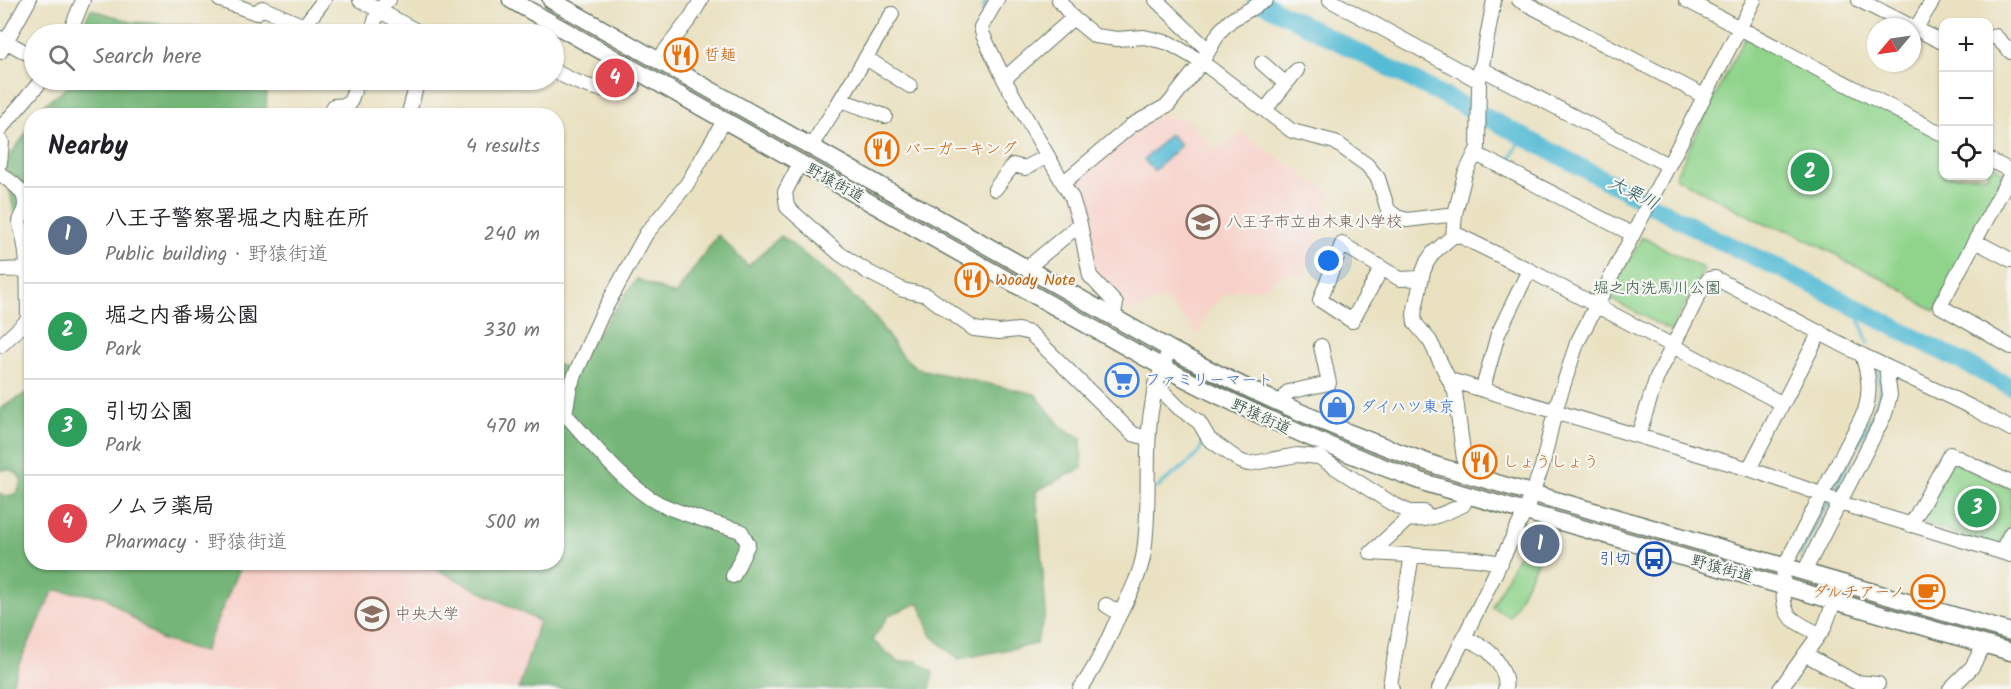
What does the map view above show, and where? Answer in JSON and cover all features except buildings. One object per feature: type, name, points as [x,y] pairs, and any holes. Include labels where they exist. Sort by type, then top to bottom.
[{"type":"main road","name":"野猿街道","points":[[511,0],[549,24]]},
{"type":"main road","name":"野猿街道","points":[[551,0],[1170,349],[1280,404],[1385,447],[1466,474],[2011,632]]},
{"type":"main road","name":"野猿街道","points":[[564,34],[639,81],[724,121],[1161,367],[1337,459],[1419,480],[2011,652]]},
{"type":"main road","points":[[639,81],[658,60]]},
{"type":"main road","points":[[800,163],[810,146]]},
{"type":"main road","points":[[832,181],[825,169],[828,161],[835,160]]},
{"type":"street","points":[[24,53],[2,44],[29,0]]},
{"type":"street","points":[[73,24],[83,0]]},
{"type":"street","points":[[220,0],[256,13],[262,8],[299,24]]},
{"type":"street","points":[[306,24],[324,0]]},
{"type":"street","points":[[360,0],[403,24]]},
{"type":"street","points":[[374,24],[378,11],[389,0]]},
{"type":"street","points":[[658,60],[701,0]]},
{"type":"street","points":[[997,0],[981,30],[1004,79],[1072,198],[1080,224],[1090,276],[1116,304],[1113,317]]},
{"type":"street","points":[[1059,0],[1073,18],[1095,36],[1117,39],[1154,38],[1205,56]]},
{"type":"street","points":[[1156,0],[1205,56],[1292,131],[1335,142],[1362,160],[1378,178],[1388,210],[1397,217],[1407,220],[1455,214]]},
{"type":"street","points":[[1063,183],[1132,125],[1168,105],[1205,56],[1220,31],[1234,19],[1266,0]]},
{"type":"street","points":[[1330,0],[1665,171]]},
{"type":"street","points":[[1466,474],[1455,392],[1430,341],[1415,323],[1414,314],[1421,278],[1433,253],[1454,234],[1455,214],[1465,174],[1477,150],[1479,78],[1494,0]]},
{"type":"street","points":[[1519,0],[1704,96]]},
{"type":"street","points":[[1686,0],[1939,132]]},
{"type":"street","points":[[1439,689],[1525,512],[1542,468],[1555,411],[1577,343],[1754,0]]},
{"type":"street","points":[[1859,0],[1896,18]]},
{"type":"street","points":[[1921,20],[1933,0]]},
{"type":"street","points":[[810,146],[841,100],[892,14]]},
{"type":"street","points":[[1004,79],[1073,18]]},
{"type":"street","points":[[1921,31],[1939,40]]},
{"type":"street","points":[[1993,37],[2011,51]]},
{"type":"street","points":[[866,58],[910,86]]},
{"type":"street","points":[[1262,63],[1286,84]]},
{"type":"street","points":[[1265,110],[1297,70]]},
{"type":"street","points":[[564,76],[578,84],[597,89],[625,90],[639,81]]},
{"type":"street","points":[[0,129],[33,90]]},
{"type":"street","points":[[333,108],[349,105],[354,90]]},
{"type":"street","points":[[410,108],[415,90]]},
{"type":"street","points":[[841,100],[885,116]]},
{"type":"street","points":[[724,121],[687,183],[646,234],[601,316],[570,386],[565,414],[599,452],[657,502],[741,531],[748,544],[733,576]]},
{"type":"street","points":[[0,140],[2,142],[0,163]]},
{"type":"street","points":[[1477,150],[1634,230]]},
{"type":"street","points":[[995,189],[1013,165],[1025,168],[1048,156]]},
{"type":"street","points":[[1993,161],[2011,172],[1940,306],[2011,347]]},
{"type":"street","points":[[800,163],[785,192],[785,204],[790,211],[840,254],[903,290],[926,295],[974,329],[999,332],[1018,330],[1030,333],[1133,434],[1147,438]]},
{"type":"street","points":[[0,174],[21,189],[24,195],[24,213],[19,221],[24,237]]},
{"type":"street","points":[[1027,268],[1080,224]]},
{"type":"street","points":[[1454,234],[1530,270],[1783,404]]},
{"type":"street","points":[[1975,241],[2011,260]]},
{"type":"street","points":[[1382,268],[1352,321],[1320,300],[1342,244],[1382,268],[1400,279],[1421,278]]},
{"type":"street","points":[[0,270],[24,269]]},
{"type":"street","points":[[1483,388],[1498,334],[1530,270]]},
{"type":"street","points":[[1638,436],[1657,377],[1704,285],[1709,279],[1715,278],[2011,429]]},
{"type":"street","points":[[0,346],[24,324]]},
{"type":"street","points":[[1749,469],[1820,332]]},
{"type":"street","points":[[1280,404],[1288,392],[1329,383],[1320,346]]},
{"type":"street","points":[[1080,689],[1094,669],[1120,614],[1138,574],[1144,552],[1147,438],[1155,384],[1170,349]]},
{"type":"street","points":[[1819,634],[1791,617],[1787,612],[1783,587],[1784,567],[1865,411],[1869,399],[1869,381],[1862,355]]},
{"type":"street","points":[[1804,572],[1888,405],[1889,384],[1886,367]]},
{"type":"street","points":[[1450,380],[1749,469],[1840,503],[2006,554],[2011,533]]},
{"type":"street","points":[[1155,384],[1179,408],[1199,422],[1209,439],[1240,462],[1248,464],[1297,454],[1337,459],[1391,503],[1409,512],[1424,512]]},
{"type":"street","points":[[1911,525],[1950,454],[2011,483]]},
{"type":"street","points":[[1468,495],[1463,505],[1437,516],[1418,520],[1407,519],[1371,553],[1478,559],[1501,563]]},
{"type":"street","points":[[1392,689],[1390,685],[1412,555]]},
{"type":"street","points":[[1780,689],[1819,634],[1829,617],[1834,602]]},
{"type":"street","points":[[1106,605],[1120,614]]},
{"type":"street","points":[[1465,638],[1487,650],[1500,666],[1506,684],[1505,689]]},
{"type":"street","points":[[1950,689],[1972,667],[1984,645]]},
{"type":"street","points":[[1805,654],[1855,682],[1878,684]]},
{"type":"shaded area","name":"八王子市立由木東小学校","points":[[1163,114],[1166,118],[1185,118],[1215,151],[1242,133],[1331,193],[1318,241],[1304,280],[1288,272],[1263,287],[1246,291],[1244,288],[1224,295],[1208,311],[1198,334],[1165,298],[1129,313],[1099,283],[1071,191],[1071,180],[1113,144]]},
{"type":"shaded area","name":"中央大学","points":[[0,560],[24,562],[24,570],[64,570],[210,606],[240,570],[564,569],[575,571],[536,689],[0,689]]},
{"type":"green space","points":[[91,9],[131,22],[162,24],[83,24]]},
{"type":"green space","points":[[1749,37],[1939,136],[1939,180],[1993,180],[1993,164],[2005,174],[1935,311],[1870,272],[1848,263],[1790,231],[1767,225],[1675,177],[1743,40]]},
{"type":"green space","points":[[64,90],[267,90],[266,108],[42,108]]},
{"type":"green space","points":[[24,136],[24,242],[17,229],[5,163]]},
{"type":"green space","points":[[718,235],[748,266],[781,236],[828,273],[874,316],[901,355],[918,369],[1035,394],[1062,428],[1081,438],[1082,468],[1036,491],[1046,612],[1036,644],[958,659],[932,636],[919,603],[889,615],[872,640],[898,662],[917,661],[933,672],[930,689],[519,689],[539,621],[438,570],[564,570],[564,367],[571,370],[637,279],[675,295]]},
{"type":"green space","name":"堀之内洗馬川公園","points":[[1642,237],[1704,269],[1671,331],[1609,298]]},
{"type":"green space","points":[[24,394],[24,570],[238,570],[204,652],[160,639],[104,596],[54,590],[19,664],[10,689],[0,689],[0,493],[5,497],[17,493],[22,481],[13,471],[0,470],[0,409]]},
{"type":"green space","points":[[1952,461],[2011,489],[2011,523],[1998,548],[1923,523],[1920,516]]},
{"type":"green space","points":[[1520,551],[1538,560],[1510,617],[1492,607]]},
{"type":"water","points":[[1170,134],[1181,145],[1154,171],[1144,160]]},
{"type":"waterway","points":[[983,11],[986,0]]},
{"type":"waterway","name":"大栗川","points":[[1256,0],[1515,132],[1716,239],[1783,270],[2011,387]]},
{"type":"waterway","points":[[1511,158],[1522,136]]},
{"type":"waterway","points":[[1855,308],[1868,343]]},
{"type":"waterway","points":[[1831,495],[1876,409],[1880,389],[1877,371]]},
{"type":"waterway","points":[[1158,488],[1198,453],[1203,438]]},
{"type":"waterway","points":[[1800,555],[1828,501]]},
{"type":"place","name":"哲麺","points":[[681,55]]},
{"type":"place","name":"ノムラ薬局","points":[[615,78]]},
{"type":"place","name":"バーガーキング","points":[[882,149]]},
{"type":"place","name":"堀之内番場公園","points":[[1810,172]]},
{"type":"place","name":"八王子市立由木東小学校","points":[[1203,222]]},
{"type":"place","name":"Woody Note","points":[[972,280]]},
{"type":"place","name":"ファミリーマート","points":[[1122,380]]},
{"type":"place","name":"ダイハツ東京","points":[[1337,407]]},
{"type":"place","name":"しょうしょう","points":[[1480,462]]},
{"type":"place","name":"引切公園","points":[[1977,508]]},
{"type":"place","name":"八王子警察署堀之内駐在所","points":[[1540,544]]},
{"type":"place","name":"引切","points":[[1654,559]]},
{"type":"place","name":"ダルチアーノ","points":[[1928,592]]},
{"type":"place","name":"中央大学","points":[[372,614]]}]
